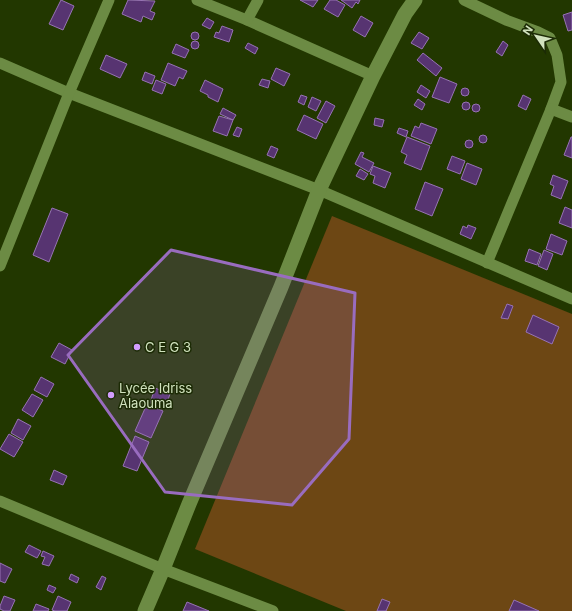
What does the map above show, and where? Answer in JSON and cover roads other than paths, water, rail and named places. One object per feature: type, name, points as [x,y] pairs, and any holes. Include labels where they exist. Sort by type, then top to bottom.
[{"type":"street","points":[[0,266],[69,93],[109,0]]},
{"type":"street","points":[[197,0],[247,20],[373,76]]},
{"type":"street","points":[[247,20],[258,0]]},
{"type":"street","points":[[146,611],[189,504],[281,287],[319,190],[373,76],[405,14],[415,0]]},
{"type":"street","points":[[464,0],[506,20],[550,38],[557,55],[560,82],[551,109],[487,262]]},
{"type":"street","points":[[0,63],[69,93],[319,190],[572,298]]},
{"type":"street","points":[[551,109],[572,117]]},
{"type":"street","points":[[0,501],[163,569],[274,611]]},
{"type":"place","name":"C E G 3","points":[[137,347]]},
{"type":"place","name":"Lycée Idriss Alaouma","points":[[111,395]]}]
